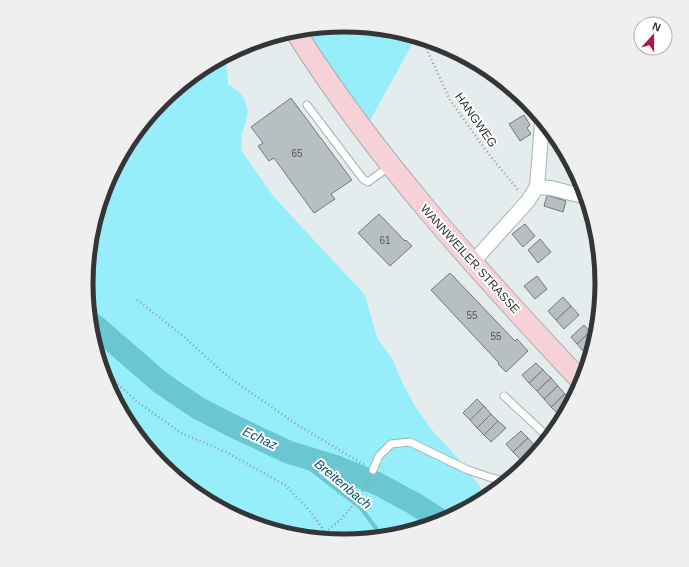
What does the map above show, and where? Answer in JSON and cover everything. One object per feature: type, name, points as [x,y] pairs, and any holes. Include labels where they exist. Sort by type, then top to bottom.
[{"type":"main road","name":"WANNWEILER STRASSE","points":[[299,36],[336,94],[416,199],[472,263],[578,378]]},
{"type":"street","points":[[472,263],[527,202],[537,186],[542,127]]},
{"type":"street","points":[[537,186],[580,196]]},
{"type":"lane","points":[[307,105],[363,179],[368,182],[390,166]]},
{"type":"lane","points":[[504,396],[546,435]]},
{"type":"lane","points":[[372,470],[379,456],[391,444],[410,442],[468,470],[502,480]]},
{"type":"path","name":"HANGWEG","points":[[425,45],[450,100],[487,152],[527,202]]},
{"type":"path","points":[[111,378],[139,403],[181,433],[226,452],[285,485],[309,510],[325,532],[338,523],[350,511],[364,490],[372,470],[296,424],[227,376],[182,335],[137,300]]},
{"type":"shaded area","points":[[344,32],[377,34],[413,42],[363,133],[296,37]]},
{"type":"shaded area","points":[[226,62],[228,84],[239,92],[245,100],[248,111],[242,133],[241,150],[273,196],[365,295],[377,338],[393,360],[403,384],[416,408],[432,430],[455,455],[485,492],[456,509],[425,522],[377,533],[344,535],[312,533],[264,522],[233,509],[205,493],[179,473],[155,449],[135,423],[112,380],[98,333],[95,316],[93,284],[95,251],[98,234],[112,187],[135,144],[155,118],[179,94],[205,74]]},
{"type":"building","points":[[291,98],[352,180],[331,194],[335,199],[314,213],[274,158],[269,161],[258,146],[263,143],[251,127]]},
{"type":"building","points":[[524,115],[530,125],[527,128],[531,134],[520,141],[509,124]]},
{"type":"building","points":[[547,195],[566,201],[563,212],[544,206]]},
{"type":"building","points":[[379,214],[405,241],[406,240],[412,246],[390,266],[358,233]]},
{"type":"building","points":[[525,224],[535,236],[523,247],[512,234]]},
{"type":"building","points":[[540,239],[551,252],[538,263],[528,250]]},
{"type":"building","points":[[450,273],[515,341],[517,339],[528,351],[506,372],[431,290]]},
{"type":"building","points":[[537,276],[547,289],[535,299],[524,286]]},
{"type":"building","points":[[563,297],[571,306],[556,320],[548,311]]},
{"type":"building","points":[[571,306],[579,315],[564,329],[556,320]]},
{"type":"building","points":[[584,325],[590,332],[577,344],[571,337]]},
{"type":"building","points":[[590,332],[591,333],[588,346],[583,351],[577,344]]},
{"type":"building","points":[[536,363],[543,370],[529,383],[522,375]]},
{"type":"building","points":[[543,370],[551,378],[537,391],[529,383]]},
{"type":"building","points":[[551,378],[558,386],[544,399],[537,391]]},
{"type":"building","points":[[558,386],[565,394],[551,407],[544,399]]},
{"type":"building","points":[[565,394],[568,398],[559,415],[551,407]]},
{"type":"building","points":[[477,399],[484,406],[470,420],[463,413]]},
{"type":"building","points":[[484,406],[491,414],[477,428],[470,420]]},
{"type":"building","points":[[491,414],[498,421],[484,435],[477,428]]},
{"type":"building","points":[[498,421],[506,428],[491,442],[484,435]]},
{"type":"building","points":[[521,431],[528,438],[513,452],[506,444]]},
{"type":"building","points":[[528,438],[535,446],[521,460],[513,452]]},
{"type":"waterway","name":"Echaz","points":[[97,328],[161,383],[198,408],[288,452],[334,466],[378,484],[436,518]]},
{"type":"waterway","name":"Breitenbach","points":[[288,452],[361,508],[379,533]]}]
